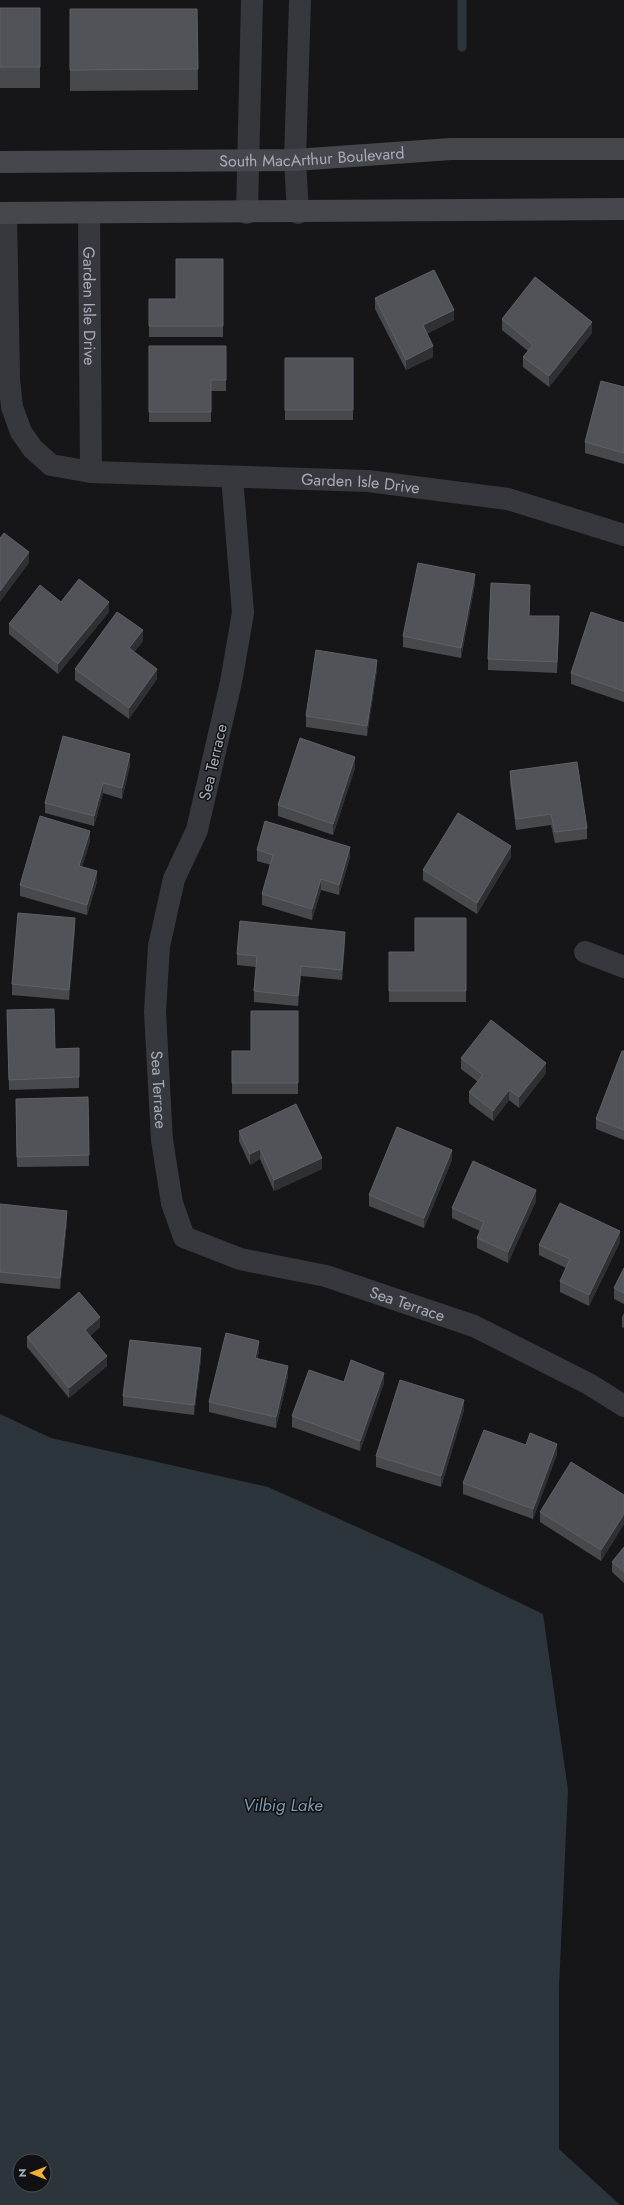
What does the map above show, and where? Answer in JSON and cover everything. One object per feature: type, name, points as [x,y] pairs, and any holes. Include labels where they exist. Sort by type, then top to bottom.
[{"type":"main road","name":"South MacArthur Boulevard","points":[[0,162],[295,160],[451,149],[624,149]]},
{"type":"main road","points":[[3,213],[298,213],[624,209]]},
{"type":"street","points":[[247,213],[252,0]]},
{"type":"street","points":[[298,213],[295,160],[300,0]]},
{"type":"street","name":"Garden Isle Drive","points":[[3,213],[12,407],[21,432],[33,449],[52,465],[91,472],[368,481],[508,499],[624,534]]},
{"type":"street","name":"Garden Isle Drive","points":[[89,213],[91,472]]},
{"type":"street","name":"Sea Terrace","points":[[232,477],[243,612],[242,620],[231,682],[197,830],[174,879],[159,946],[155,1012],[162,1140],[172,1203],[184,1237],[240,1259],[326,1276],[474,1326],[589,1384],[624,1406]]},
{"type":"street","points":[[585,952],[624,967]]},
{"type":"water","name":"Vilbig Lake","points":[[0,1414],[51,1438],[268,1487],[426,1558],[543,1614],[568,1790],[559,1987],[559,2149],[620,2205],[0,2205]]},
{"type":"building","points":[[0,8],[40,8],[40,67],[0,67]]},
{"type":"building","points":[[70,9],[197,9],[198,69],[70,70]]},
{"type":"building","points":[[176,259],[223,259],[223,326],[149,326],[149,299],[176,299]]},
{"type":"building","points":[[434,270],[454,310],[423,325],[433,346],[406,360],[375,298]]},
{"type":"building","points":[[535,277],[592,322],[549,376],[523,357],[533,345],[502,319]]},
{"type":"building","points":[[149,346],[226,346],[226,380],[211,380],[211,412],[149,412]]},
{"type":"building","points":[[285,358],[353,358],[353,410],[285,410]]},
{"type":"building","points":[[601,381],[624,387],[624,453],[585,442]]},
{"type":"building","points":[[4,533],[29,552],[0,591],[0,538]]},
{"type":"building","points":[[418,563],[475,574],[461,648],[403,636]]},
{"type":"building","points":[[79,579],[109,602],[58,664],[9,624],[40,585],[61,602]]},
{"type":"building","points":[[491,583],[530,585],[529,616],[559,616],[557,662],[488,659]]},
{"type":"building","points":[[117,612],[143,630],[129,648],[157,669],[129,708],[75,669]]},
{"type":"building","points":[[591,612],[624,623],[624,691],[571,673]]},
{"type":"building","points":[[316,650],[377,660],[367,726],[306,716]]},
{"type":"building","points":[[63,736],[130,754],[122,788],[103,783],[94,816],[45,803]]},
{"type":"building","points":[[300,738],[355,757],[333,824],[278,805]]},
{"type":"building","points":[[577,762],[587,828],[555,832],[551,814],[516,819],[510,771]]},
{"type":"building","points":[[458,813],[511,846],[477,903],[423,870]]},
{"type":"building","points":[[40,816],[90,831],[79,866],[97,871],[87,905],[20,885]]},
{"type":"building","points":[[265,821],[350,847],[339,885],[321,879],[312,909],[262,894],[273,855],[257,850]]},
{"type":"building","points":[[18,913],[75,918],[69,990],[12,984]]},
{"type":"building","points":[[415,918],[466,918],[466,991],[389,991],[389,952],[415,952]]},
{"type":"building","points":[[240,921],[345,932],[342,970],[301,966],[298,996],[254,991],[257,956],[237,954]]},
{"type":"building","points":[[54,1009],[55,1049],[79,1048],[79,1077],[9,1080],[7,1010]]},
{"type":"building","points":[[251,1011],[298,1011],[298,1083],[232,1083],[232,1051],[251,1051]]},
{"type":"building","points":[[491,1020],[546,1063],[519,1097],[509,1090],[493,1111],[469,1092],[483,1075],[461,1058]]},
{"type":"building","points":[[622,1051],[624,1051],[624,1130],[596,1119]]},
{"type":"building","points":[[88,1097],[89,1155],[17,1157],[16,1099]]},
{"type":"building","points":[[296,1104],[322,1158],[274,1180],[260,1149],[250,1154],[239,1131]]},
{"type":"building","points":[[397,1127],[452,1150],[424,1218],[369,1195]]},
{"type":"building","points":[[473,1161],[536,1190],[508,1252],[477,1238],[484,1222],[452,1208]]},
{"type":"building","points":[[560,1203],[620,1231],[589,1295],[560,1281],[570,1259],[539,1245]]},
{"type":"building","points":[[0,1204],[67,1211],[60,1278],[0,1272]]},
{"type":"building","points":[[624,1268],[624,1293],[614,1288]]},
{"type":"building","points":[[79,1292],[100,1317],[85,1330],[107,1356],[69,1388],[27,1337]]},
{"type":"building","points":[[226,1333],[259,1341],[255,1358],[288,1366],[276,1417],[209,1402]]},
{"type":"building","points":[[130,1340],[201,1348],[194,1405],[123,1396]]},
{"type":"building","points":[[351,1360],[384,1373],[360,1441],[292,1416],[309,1370],[344,1382]]},
{"type":"building","points":[[400,1380],[464,1400],[441,1476],[376,1456]]},
{"type":"building","points":[[484,1430],[526,1445],[530,1433],[557,1444],[533,1509],[463,1483]]},
{"type":"building","points":[[571,1462],[624,1495],[624,1514],[601,1550],[540,1512]]},
{"type":"building","points":[[624,1547],[624,1572],[612,1562]]},
{"type":"waterway","points":[[462,0],[462,47]]}]
